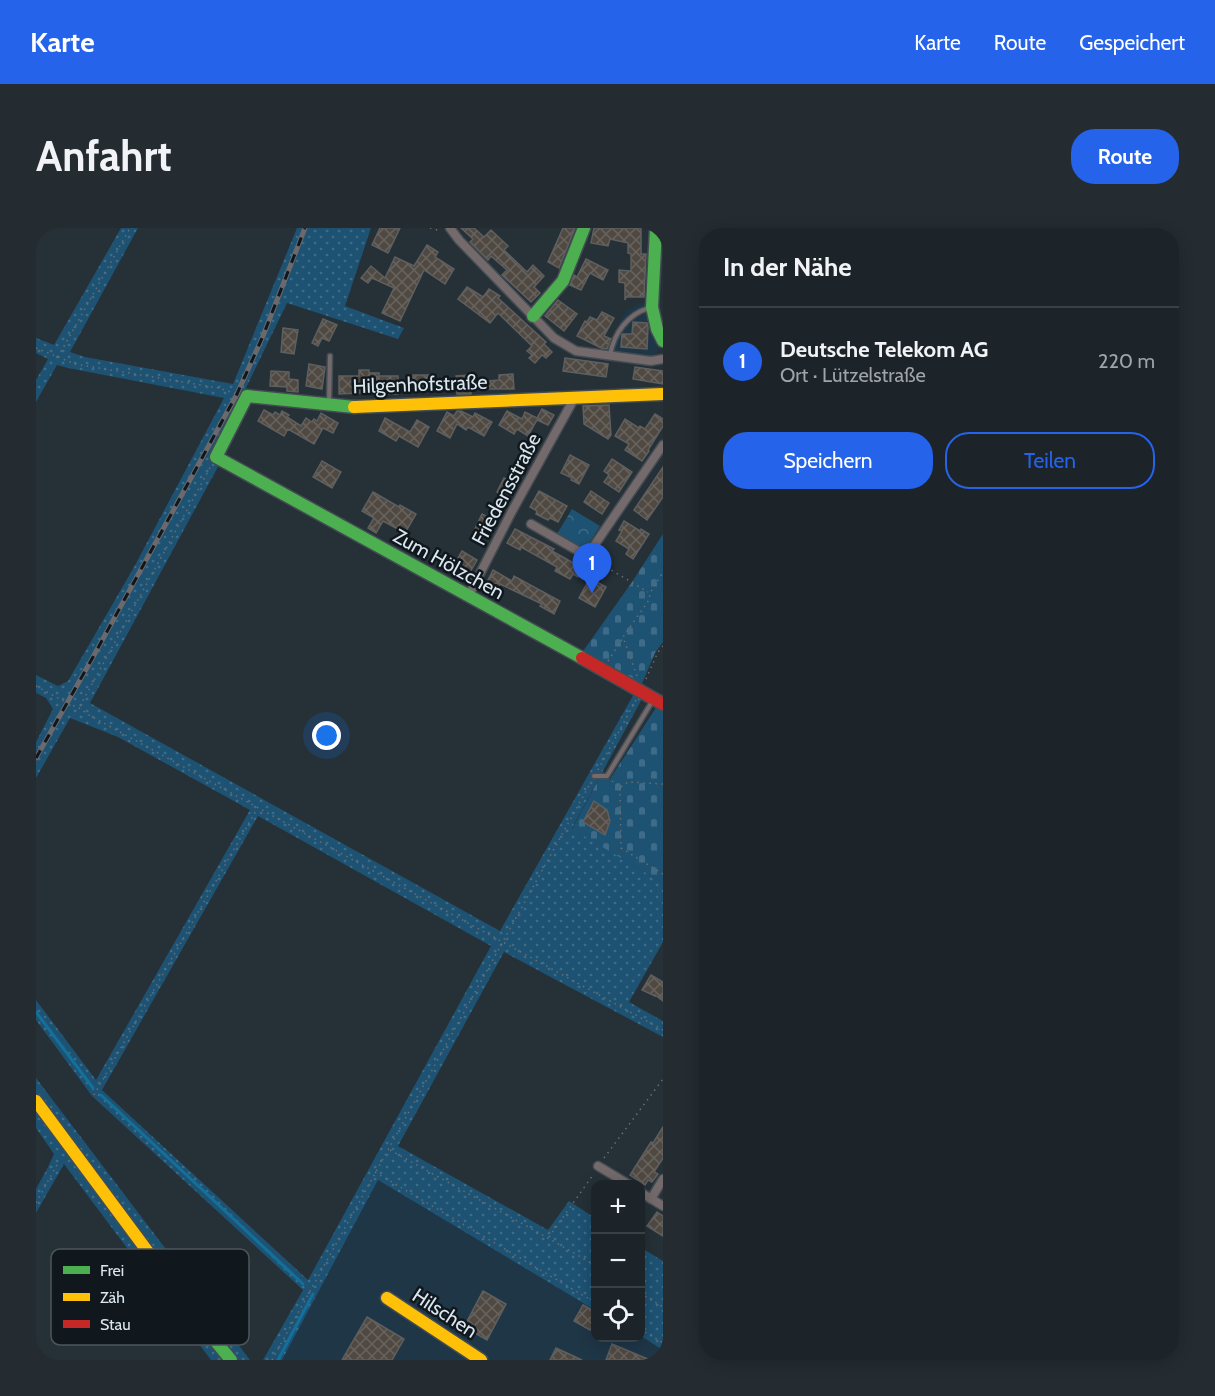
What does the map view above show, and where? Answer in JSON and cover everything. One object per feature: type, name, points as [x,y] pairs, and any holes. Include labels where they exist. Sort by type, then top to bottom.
[{"type":"street","points":[[450,228],[554,338],[576,351],[651,361],[663,359]]},
{"type":"street","points":[[533,316],[563,281],[584,228]]},
{"type":"street","points":[[656,228],[652,307],[657,329],[663,341]]},
{"type":"street","name":"Hilgenhofstraße","points":[[247,396],[347,407],[663,394]]},
{"type":"street","points":[[216,457],[247,396]]},
{"type":"street","name":"Friedensstraße","points":[[468,597],[575,397]]},
{"type":"street","points":[[531,524],[587,556],[663,445]]},
{"type":"street","name":"Zum Hölzchen","points":[[216,457],[659,701]]},
{"type":"street","points":[[36,1101],[146,1249]]},
{"type":"street","points":[[598,1166],[620,1180]]},
{"type":"street","points":[[651,1199],[663,1179]]},
{"type":"street","points":[[645,1195],[663,1206]]},
{"type":"street","name":"Hilschen","points":[[387,1298],[481,1360]]},
{"type":"street","points":[[219,1345],[231,1360]]},
{"type":"lane","points":[[610,356],[627,320],[640,311],[652,307]]},
{"type":"lane","points":[[329,405],[330,356]]},
{"type":"lane","points":[[594,776],[607,776],[659,701]]},
{"type":"path","points":[[57,357],[130,228]]},
{"type":"path","points":[[36,348],[75,364],[219,388],[247,396]]},
{"type":"path","points":[[79,708],[216,457]]},
{"type":"path","points":[[587,556],[650,593]]},
{"type":"path","points":[[608,662],[649,600],[650,593],[663,573]]},
{"type":"path","points":[[623,637],[639,681],[640,691]]},
{"type":"path","points":[[272,1360],[594,776],[663,646]]},
{"type":"path","points":[[36,686],[663,1030]]},
{"type":"path","points":[[607,776],[620,788],[621,848],[663,874]]},
{"type":"path","points":[[620,788],[628,782],[663,784]]},
{"type":"path","points":[[94,1095],[257,808]]},
{"type":"path","points":[[549,1238],[598,1166],[663,1079]]},
{"type":"path","points":[[388,1150],[591,1263]]},
{"type":"path","points":[[36,1203],[58,1163]]},
{"type":"path","points":[[375,1172],[591,1300]]},
{"type":"path","points":[[645,1296],[663,1307]]},
{"type":"path","points":[[645,1332],[663,1342]]},
{"type":"shaded area","points":[[650,299],[659,350],[652,357],[608,353],[626,310]]},
{"type":"shaded area","points":[[378,1180],[591,1307],[591,1342],[645,1342],[645,1338],[663,1349],[663,1360],[282,1360]]},
{"type":"green space","points":[[121,228],[138,228],[70,352],[85,357],[233,384],[297,228],[371,228],[345,306],[404,328],[398,339],[287,303],[244,392],[220,463],[90,703],[500,931],[635,692],[643,697],[572,828],[663,883],[663,942],[629,1002],[663,1021],[663,1037],[504,952],[398,1146],[548,1230],[569,1201],[591,1215],[591,1308],[378,1180],[282,1360],[263,1360],[303,1290],[92,1096],[36,1020],[36,1000],[96,1080],[250,810],[118,737],[70,718],[36,778],[36,742],[53,709],[46,698],[36,693],[36,675],[58,686],[68,681],[134,567],[224,398],[57,365],[36,402],[36,380],[48,359],[36,353],[36,338],[54,345]],"holes":[[[258,816],[491,946],[308,1280],[102,1090]]]},
{"type":"green space","points":[[572,509],[600,526],[585,550],[557,534]]},
{"type":"green space","points":[[663,534],[663,642],[655,653],[641,686],[581,654]]},
{"type":"green space","points":[[657,706],[663,711],[663,883],[572,829],[602,773],[610,779]]},
{"type":"green space","points":[[36,1078],[166,1249],[128,1249],[64,1164],[36,1213],[36,1189],[54,1154],[36,1128]]},
{"type":"green space","points":[[645,1250],[663,1261],[663,1350],[645,1339]]},
{"type":"green space","points":[[200,1345],[239,1345],[250,1360],[211,1360]]},
{"type":"building","points":[[380,228],[400,228],[388,253],[372,245]]},
{"type":"building","points":[[461,228],[474,228],[484,237],[491,230],[508,246],[504,250],[527,272],[533,265],[544,276],[534,287],[540,293],[531,302],[502,275],[507,270],[491,256],[488,260],[470,242],[473,239]]},
{"type":"building","points":[[563,228],[575,228],[559,268],[548,262]]},
{"type":"building","points":[[594,228],[641,228],[641,254],[646,254],[644,297],[626,297],[625,300],[625,283],[619,282],[619,270],[631,271],[631,254],[628,253],[628,243],[610,239],[608,246],[591,243]]},
{"type":"building","points":[[427,245],[438,252],[435,257],[454,269],[445,284],[424,270],[400,321],[382,313],[394,288],[372,278],[368,283],[361,278],[371,266],[385,278],[395,257],[414,266]]},
{"type":"building","points":[[586,259],[608,270],[603,280],[590,273],[581,290],[570,285],[574,275],[577,277]]},
{"type":"building","points":[[467,287],[483,297],[489,289],[500,296],[498,298],[546,342],[544,344],[552,352],[546,358],[542,355],[535,363],[529,358],[532,355],[527,351],[532,346],[498,313],[490,323],[458,299]]},
{"type":"building","points":[[558,300],[577,314],[564,331],[545,316]]},
{"type":"building","points":[[602,312],[614,318],[604,336],[611,339],[607,349],[577,336],[585,321],[587,322],[590,317],[597,320]]},
{"type":"building","points":[[323,319],[337,325],[329,341],[322,338],[318,346],[312,343]]},
{"type":"building","points":[[633,322],[647,323],[647,349],[621,347],[622,334],[632,334]]},
{"type":"building","points":[[283,328],[298,330],[294,354],[281,352]]},
{"type":"building","points":[[565,358],[608,364],[606,377],[563,371]]},
{"type":"building","points":[[309,364],[325,367],[322,389],[306,386]]},
{"type":"building","points":[[635,367],[663,371],[663,384],[633,379]]},
{"type":"building","points":[[359,370],[379,373],[379,376],[398,376],[398,394],[379,394],[379,386],[360,386],[360,393],[339,394],[339,376],[359,376]]},
{"type":"building","points":[[271,371],[289,372],[289,379],[298,380],[298,392],[287,391],[287,387],[270,386]]},
{"type":"building","points":[[513,374],[514,389],[488,389],[488,381],[499,380],[499,375]]},
{"type":"building","points":[[413,375],[432,375],[432,390],[413,390]]},
{"type":"building","points":[[469,375],[471,394],[457,394],[456,376]]},
{"type":"building","points":[[609,405],[611,435],[608,439],[584,424],[583,406]]},
{"type":"building","points":[[542,409],[554,415],[548,425],[537,420],[528,436],[517,429],[514,434],[499,425],[507,411],[522,419],[525,412],[537,418]]},
{"type":"building","points":[[264,410],[273,415],[275,412],[280,415],[282,411],[301,426],[306,418],[312,422],[314,419],[317,421],[321,413],[338,423],[333,433],[323,428],[314,444],[288,429],[284,436],[258,421]]},
{"type":"building","points":[[457,411],[473,417],[475,413],[492,422],[484,436],[468,427],[466,430],[457,424],[450,438],[437,431],[447,412],[454,416]]},
{"type":"building","points":[[655,414],[663,419],[663,426],[642,461],[625,450],[629,444],[615,436],[625,419],[645,429]]},
{"type":"building","points":[[385,418],[410,432],[417,420],[429,427],[418,447],[399,436],[396,441],[379,431]]},
{"type":"building","points":[[570,455],[589,465],[579,484],[561,473]]},
{"type":"building","points":[[612,459],[632,472],[619,492],[604,482],[609,475],[604,471]]},
{"type":"building","points":[[322,461],[341,472],[332,488],[313,477]]},
{"type":"building","points":[[663,467],[663,497],[647,520],[634,510]]},
{"type":"building","points":[[504,478],[516,484],[508,499],[497,492]]},
{"type":"building","points":[[539,491],[567,506],[558,522],[536,514],[537,511],[530,507]]},
{"type":"building","points":[[591,491],[609,503],[602,514],[584,502]]},
{"type":"building","points":[[373,492],[416,514],[405,533],[383,521],[376,533],[368,528],[374,518],[362,511]]},
{"type":"building","points":[[482,514],[495,521],[486,538],[474,531]]},
{"type":"building","points":[[624,521],[649,534],[633,559],[626,554],[629,549],[616,541],[622,531],[619,530]]},
{"type":"building","points":[[515,529],[554,549],[552,551],[577,565],[582,570],[578,577],[573,574],[570,579],[555,571],[557,567],[521,547],[520,550],[507,543]]},
{"type":"building","points":[[462,551],[477,560],[469,574],[454,565]]},
{"type":"building","points":[[493,570],[512,581],[514,576],[560,601],[554,614],[540,606],[542,604],[500,584],[497,590],[486,584]]},
{"type":"building","points":[[590,578],[606,587],[595,607],[579,598]]},
{"type":"building","points":[[594,801],[607,810],[610,821],[605,835],[583,822]]},
{"type":"building","points":[[651,975],[663,982],[663,1001],[642,990]]},
{"type":"building","points":[[663,1127],[663,1158],[654,1172],[658,1174],[652,1182],[648,1180],[645,1185],[645,1180],[638,1180],[630,1175],[651,1142],[653,1143]]},
{"type":"building","points":[[657,1212],[663,1216],[663,1236],[647,1226]]},
{"type":"building","points":[[483,1291],[506,1304],[487,1340],[464,1327]]},
{"type":"building","points":[[583,1305],[591,1309],[590,1330],[574,1321]]},
{"type":"building","points":[[367,1317],[404,1339],[392,1360],[342,1360]]},
{"type":"building","points":[[612,1344],[650,1360],[606,1360]]},
{"type":"building","points":[[556,1348],[582,1360],[550,1360]]},
{"type":"waterway","points":[[36,1012],[93,1088]]},
{"type":"waterway","points":[[101,1095],[303,1284]]},
{"type":"waterway","points":[[278,1360],[313,1294]]},
{"type":"railway","points":[[36,758],[237,394],[263,336],[305,228]]},
{"type":"traffic: fast","points":[[533,316],[563,281],[584,228]]},
{"type":"traffic: fast","points":[[656,228],[652,307],[657,329],[663,341]]},
{"type":"traffic: fast","points":[[354,407],[247,396],[216,457],[582,658]]},
{"type":"traffic: fast","points":[[219,1345],[231,1360]]},
{"type":"traffic: slow","points":[[354,407],[663,394]]},
{"type":"traffic: slow","points":[[36,1101],[146,1249]]},
{"type":"traffic: slow","points":[[387,1298],[481,1360]]},
{"type":"traffic: jam","points":[[582,658],[663,704]]},
{"type":"place","name":"Deutsche Telekom AG","points":[[592,593]]}]
